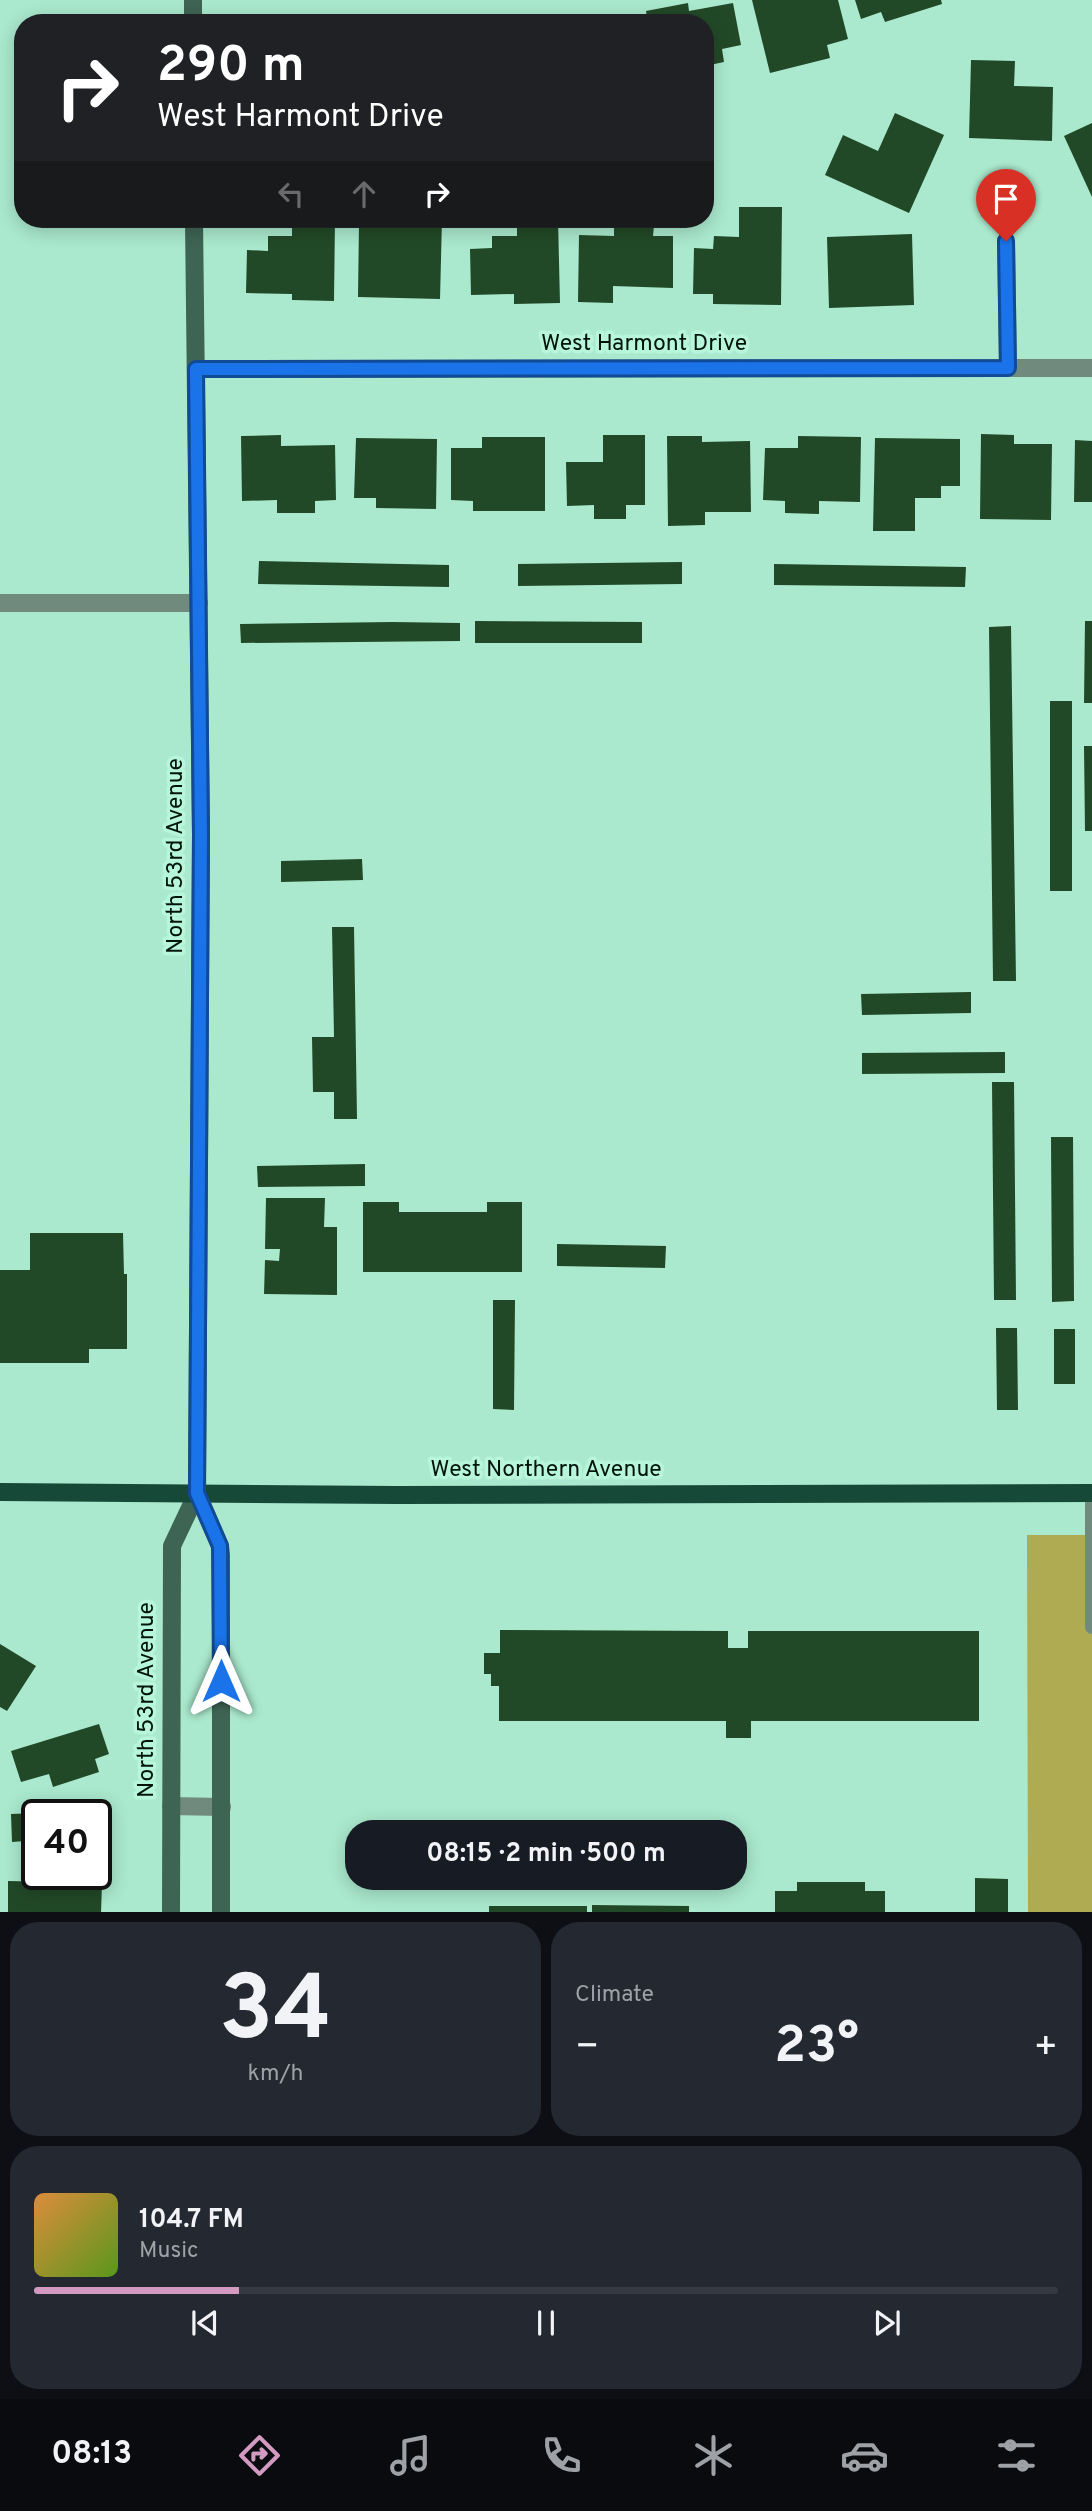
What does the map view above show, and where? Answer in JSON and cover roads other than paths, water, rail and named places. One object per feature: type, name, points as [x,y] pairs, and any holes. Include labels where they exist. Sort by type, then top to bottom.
[{"type":"main road","name":"West Northern Avenue","points":[[0,1492],[397,1495],[1092,1493]]},
{"type":"street","name":"North 53rd Avenue","points":[[194,228],[201,834],[197,1493],[220,1546],[221,1555],[221,1912]]},
{"type":"street","points":[[1006,241],[1008,368]]},
{"type":"street","name":"West Harmont Drive","points":[[196,369],[1092,368]]},
{"type":"street","points":[[0,603],[199,603]]},
{"type":"street","name":"North 53rd Avenue","points":[[171,1912],[172,1546],[197,1493]]},
{"type":"street","points":[[171,1806],[222,1807]]},
{"type":"lane","points":[[1092,1493],[1092,1627]]}]
